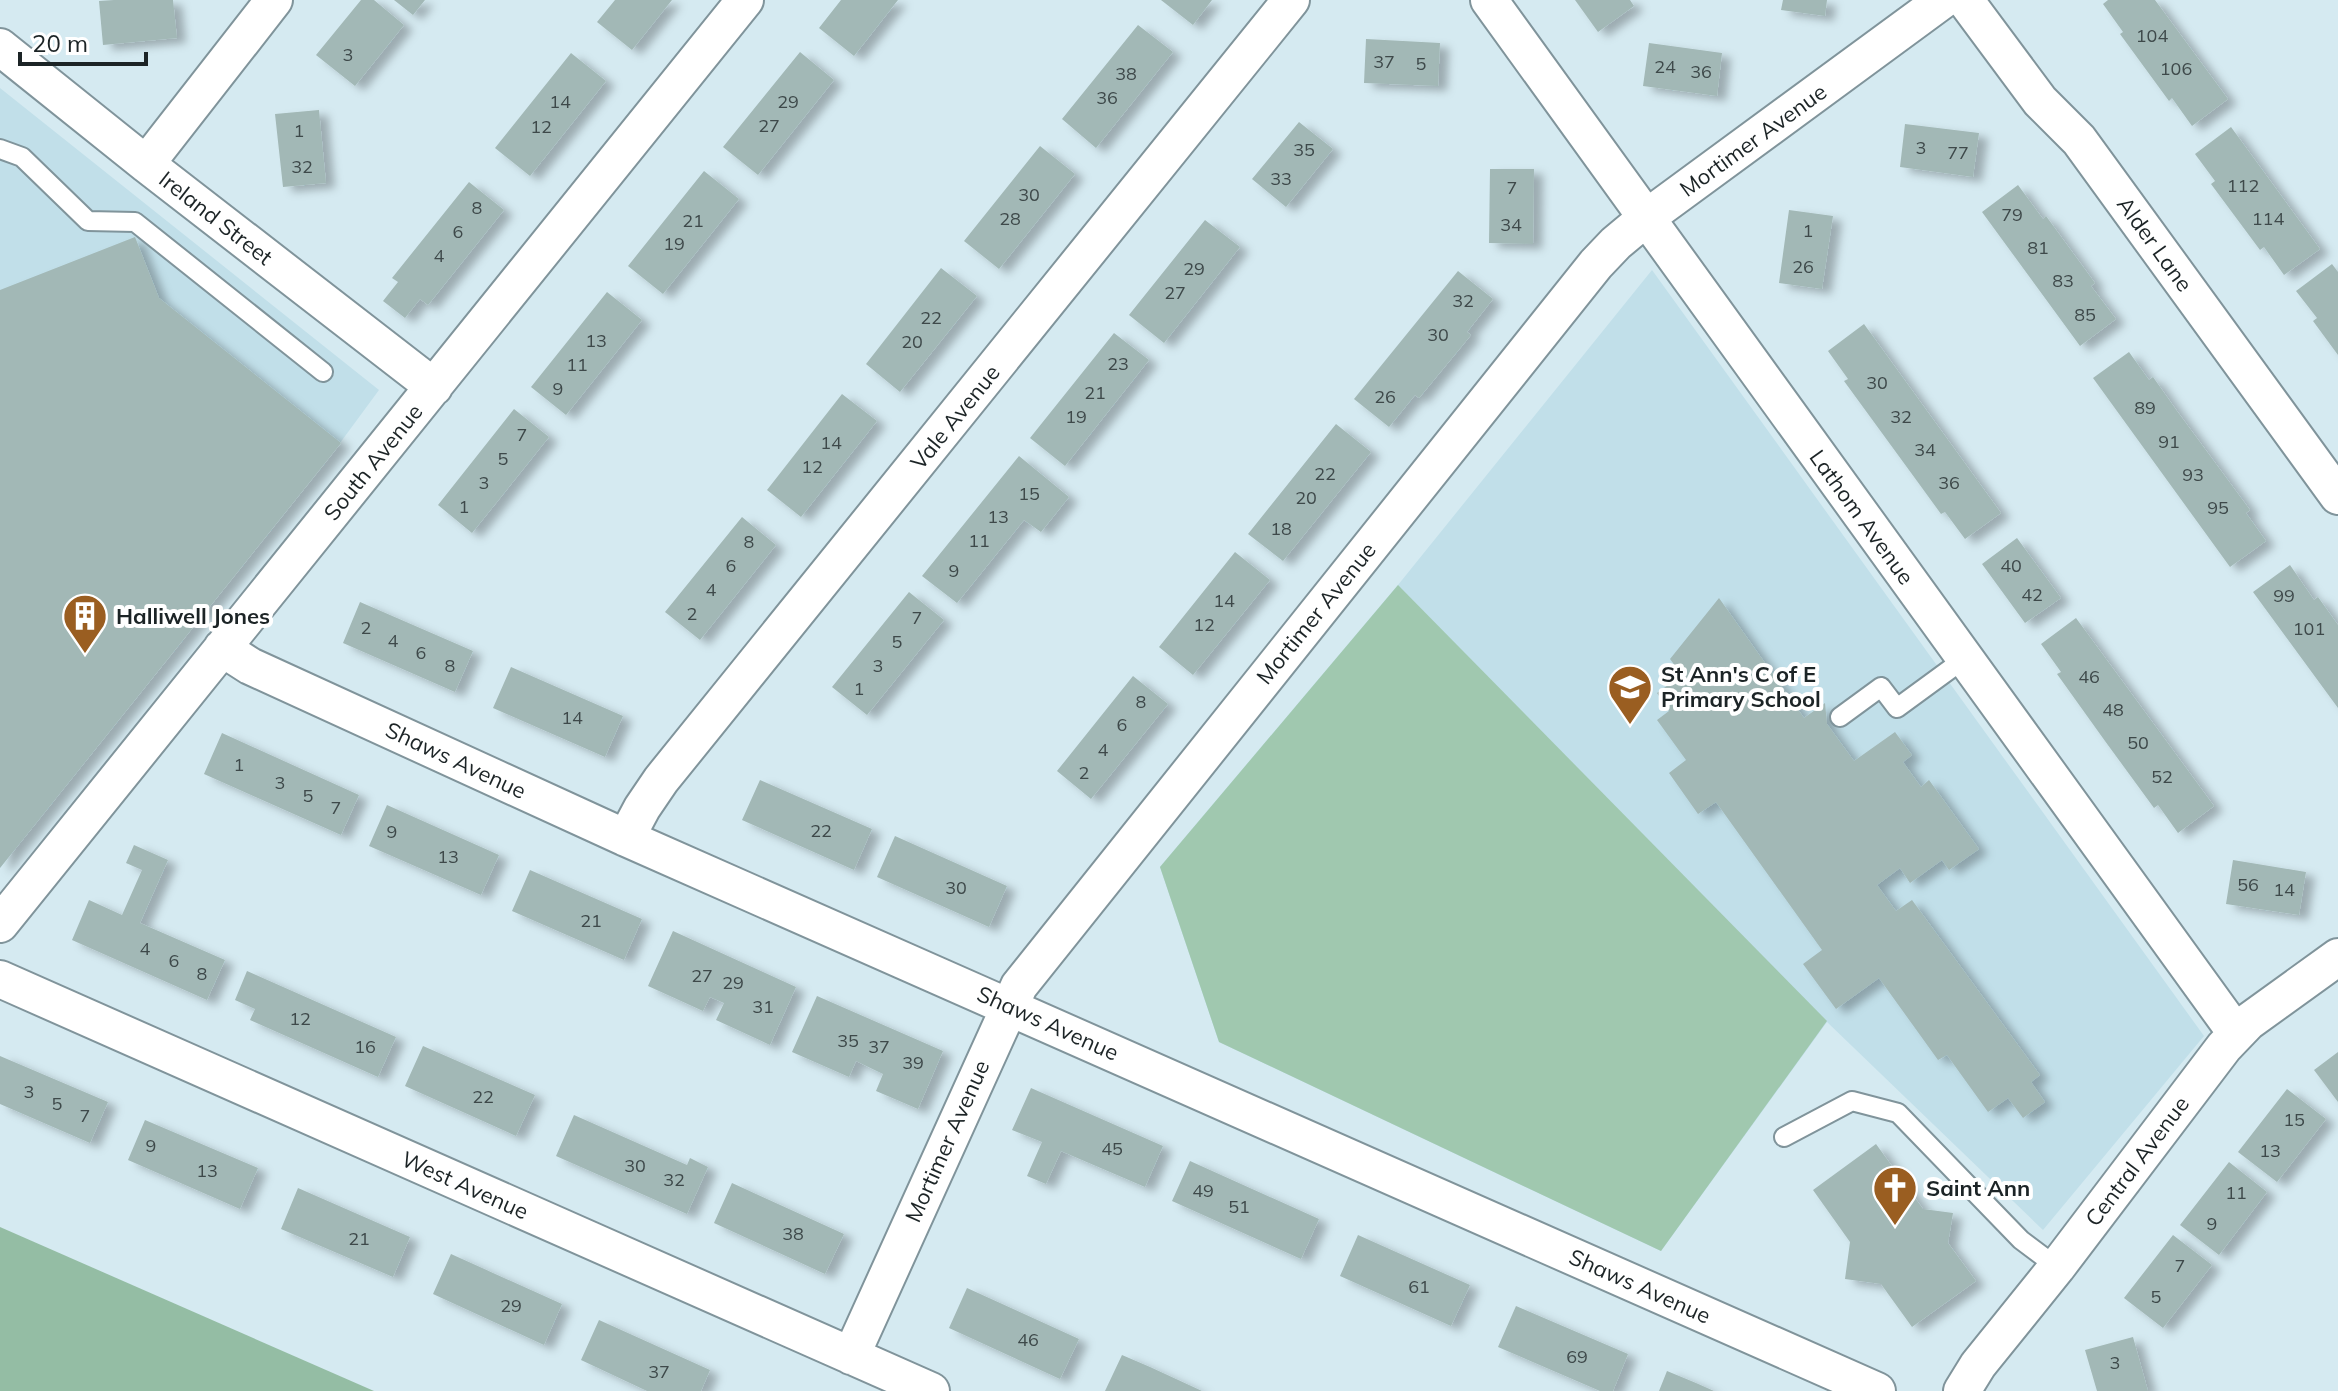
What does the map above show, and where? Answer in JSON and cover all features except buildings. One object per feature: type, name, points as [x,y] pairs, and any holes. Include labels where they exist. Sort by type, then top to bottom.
[{"type":"street","points":[[146,164],[274,0]]},
{"type":"street","name":"South Avenue","points":[[0,924],[745,0]]},
{"type":"street","name":"Vale Avenue","points":[[626,838],[661,780],[1291,0]]},
{"type":"street","name":"Lathom Avenue","points":[[1489,0],[2236,1033]]},
{"type":"street","name":"Mortimer Avenue","points":[[851,1356],[1008,1006],[1044,951],[1596,264],[1646,218],[1943,0]]},
{"type":"street","name":"Alder Lane","points":[[1965,0],[2040,101],[2079,140],[2338,496]]},
{"type":"street","name":"Ireland Street","points":[[0,47],[434,387]]},
{"type":"street","name":"Shaws Avenue","points":[[222,648],[250,666],[626,838],[1877,1391]]},
{"type":"street","name":"Central Avenue","points":[[1962,1391],[1978,1365],[2236,1033],[2338,957]]},
{"type":"street","name":"West Avenue","points":[[0,979],[931,1391]]},
{"type":"lane","points":[[0,149],[22,157],[88,221],[135,222],[323,372]]},
{"type":"lane","points":[[1840,717],[1881,687],[1897,708],[1964,659]]},
{"type":"lane","points":[[1784,1137],[1852,1101],[1898,1113],[2021,1240],[2057,1267]]},
{"type":"shaded area","name":"Halliwell Jones","points":[[0,88],[379,390],[0,868]]},
{"type":"shaded area","name":"St Ann's C of E Primary School","points":[[1652,270],[2204,1036],[2043,1230],[1827,1022],[1661,1251],[1219,1042],[1160,867],[1398,585]]},
{"type":"green space","points":[[1398,585],[1827,1021],[1661,1251],[1219,1042],[1160,867]]},
{"type":"green space","points":[[0,1227],[374,1391],[0,1391]]},
{"type":"place","name":"Halliwell Jones","points":[[85,655]]},
{"type":"place","name":"St Ann's C of E Primary School","points":[[1630,726]]},
{"type":"place","name":"Saint Ann","points":[[1895,1227]]}]
